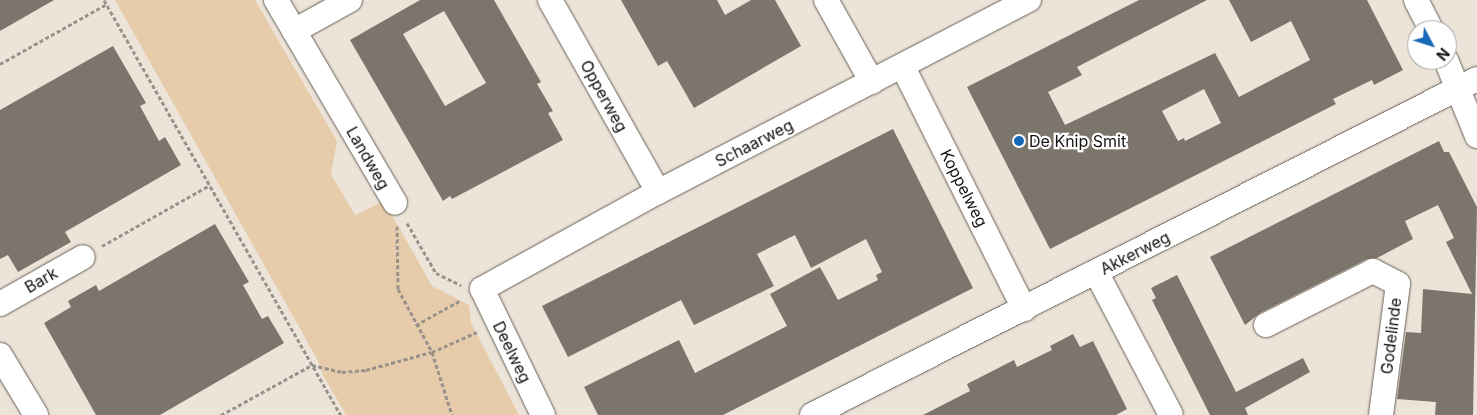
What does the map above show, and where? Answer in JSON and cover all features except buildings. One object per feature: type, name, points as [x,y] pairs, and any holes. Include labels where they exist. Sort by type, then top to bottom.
[{"type":"street","name":"Landweg","points":[[276,0],[395,203]]},
{"type":"street","points":[[294,31],[350,0]]},
{"type":"street","name":"Opperweg","points":[[550,0],[658,192]]},
{"type":"street","points":[[826,0],[872,82]]},
{"type":"street","name":"Schaarweg","points":[[482,289],[658,192],[903,67],[1029,0]]},
{"type":"street","points":[[1416,0],[1426,20]]},
{"type":"street","name":"Koppelweg","points":[[903,67],[1024,309]]},
{"type":"street","points":[[1455,70],[1467,84],[1477,136]]},
{"type":"street","name":"Akkerweg","points":[[812,415],[1467,84]]},
{"type":"street","name":"Bark","points":[[0,304],[83,257]]},
{"type":"street","name":"Godelinde","points":[[1266,325],[1373,271],[1398,284],[1381,415]]},
{"type":"street","points":[[1096,272],[1171,415]]},
{"type":"street","name":"Deelweg","points":[[482,289],[543,415]]},
{"type":"street","points":[[0,355],[36,415]]},
{"type":"path","points":[[0,64],[106,2],[341,415]]},
{"type":"path","points":[[83,257],[210,185]]},
{"type":"path","points":[[395,203],[398,289],[432,352],[452,415]]},
{"type":"path","name":"Landweg","points":[[395,203],[436,272],[452,283],[482,289]]},
{"type":"path","points":[[416,325],[482,289]]},
{"type":"path","points":[[221,415],[312,365],[342,372],[366,370],[432,352],[498,322]]},
{"type":"shaded area","points":[[115,0],[255,0],[337,141],[331,174],[355,215],[384,201],[432,286],[469,305],[471,323],[519,415],[346,415],[323,375],[317,359]]},
{"type":"place","name":"De Knip Smit","points":[[1019,141]]}]
